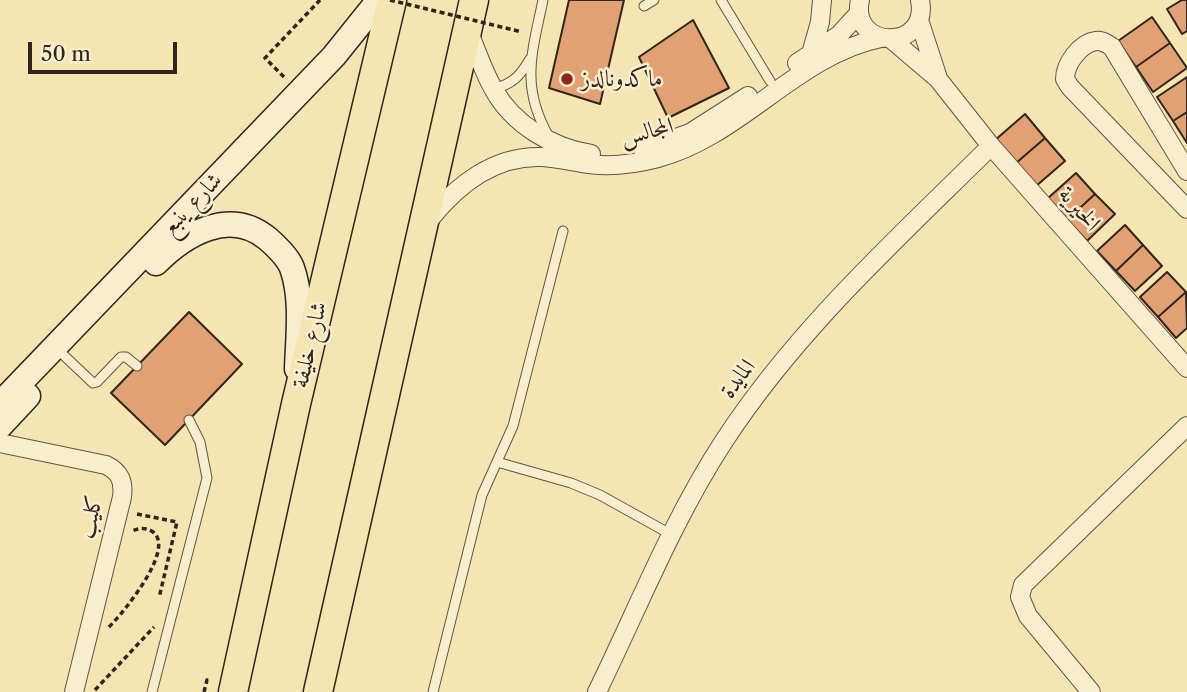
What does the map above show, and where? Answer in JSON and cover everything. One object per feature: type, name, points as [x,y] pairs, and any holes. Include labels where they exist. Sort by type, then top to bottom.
[{"type":"main road","name":"شارع خليفة","points":[[233,692],[296,404],[391,0]]},
{"type":"main road","points":[[318,692],[474,0]]},
{"type":"street","name":"شارع ينبع","points":[[0,426],[60,352],[334,56],[379,0]]},
{"type":"street","points":[[811,54],[822,0]]},
{"type":"street","name":"المجالس","points":[[467,29],[493,89],[521,122],[552,142],[580,152],[629,154],[690,133],[770,81],[839,35],[858,4]]},
{"type":"street","name":"الخيرية","points":[[858,4],[863,24],[871,33],[886,39],[938,79],[991,146],[1187,368]]},
{"type":"street","name":"المجالس","points":[[421,230],[447,196],[466,181],[505,162],[539,157],[620,165],[674,153],[713,134],[835,53],[859,43],[908,34],[921,6]]},
{"type":"street","name":"الخيرية","points":[[921,6],[938,79]]},
{"type":"street","points":[[1187,171],[1112,47],[1104,42],[1095,41],[1088,44],[1068,63],[1065,79],[1187,209]]},
{"type":"street","name":"المايدة","points":[[597,692],[696,488],[723,442],[783,360],[818,319],[991,146]]},
{"type":"street","name":"شارع ينبع","points":[[117,292],[191,234],[211,226],[234,224],[258,231],[276,246],[291,266],[297,296],[296,404]]},
{"type":"street","name":"شارع ينبع","points":[[0,404],[60,352]]},
{"type":"street","points":[[1091,692],[1028,617],[1020,597],[1023,585],[1187,426]]},
{"type":"street","name":"كليب","points":[[0,443],[106,465],[116,469],[121,478],[123,487],[119,510],[70,689]]},
{"type":"lane","points":[[543,0],[531,57],[531,96],[552,142]]},
{"type":"lane","points":[[644,6],[654,0]]},
{"type":"lane","points":[[722,0],[770,81]]},
{"type":"lane","points":[[493,89],[507,86],[515,80],[531,57]]},
{"type":"lane","points":[[433,692],[482,495],[513,426],[563,231]]},
{"type":"lane","points":[[60,352],[93,383],[99,381],[121,357],[126,357],[137,366]]},
{"type":"lane","points":[[152,692],[206,478],[200,442],[188,420]]},
{"type":"lane","points":[[497,462],[571,483],[600,495],[673,535]]},
{"type":"path","points":[[265,58],[320,0]]},
{"type":"path","points":[[391,0],[522,32]]},
{"type":"path","points":[[119,510],[177,522],[158,603]]},
{"type":"path","points":[[109,627],[131,603],[159,551],[157,536],[151,530],[144,528],[129,533]]},
{"type":"path","points":[[94,692],[95,687],[174,607]]},
{"type":"path","points":[[106,638],[111,615]]},
{"type":"path","points":[[149,642],[155,616]]},
{"type":"building","points":[[569,0],[624,0],[600,104],[549,88]]},
{"type":"building","points":[[1187,0],[1187,31],[1182,34],[1167,9]]},
{"type":"building","points":[[1152,17],[1170,43],[1136,67],[1118,41]]},
{"type":"building","points":[[693,20],[729,88],[668,118],[639,57]]},
{"type":"building","points":[[1170,43],[1187,68],[1153,92],[1136,67]]},
{"type":"building","points":[[1187,77],[1187,112],[1173,121],[1157,97]]},
{"type":"building","points":[[1187,112],[1187,143],[1173,121]]},
{"type":"building","points":[[1025,114],[1045,138],[1015,164],[994,141]]},
{"type":"building","points":[[1045,138],[1065,161],[1035,187],[1015,164]]},
{"type":"building","points":[[1076,173],[1095,194],[1067,220],[1047,199]]},
{"type":"building","points":[[1095,194],[1115,214],[1087,241],[1067,220]]},
{"type":"building","points":[[1125,225],[1143,245],[1116,271],[1097,251]]},
{"type":"building","points":[[1143,245],[1162,266],[1135,291],[1116,271]]},
{"type":"building","points":[[1167,272],[1186,292],[1158,317],[1140,297]]},
{"type":"building","points":[[1186,292],[1187,328],[1176,338],[1158,317]]},
{"type":"building","points":[[189,312],[242,364],[165,445],[111,393]]},
{"type":"place","name":"ماكدونالدز","points":[[567,79]]}]
